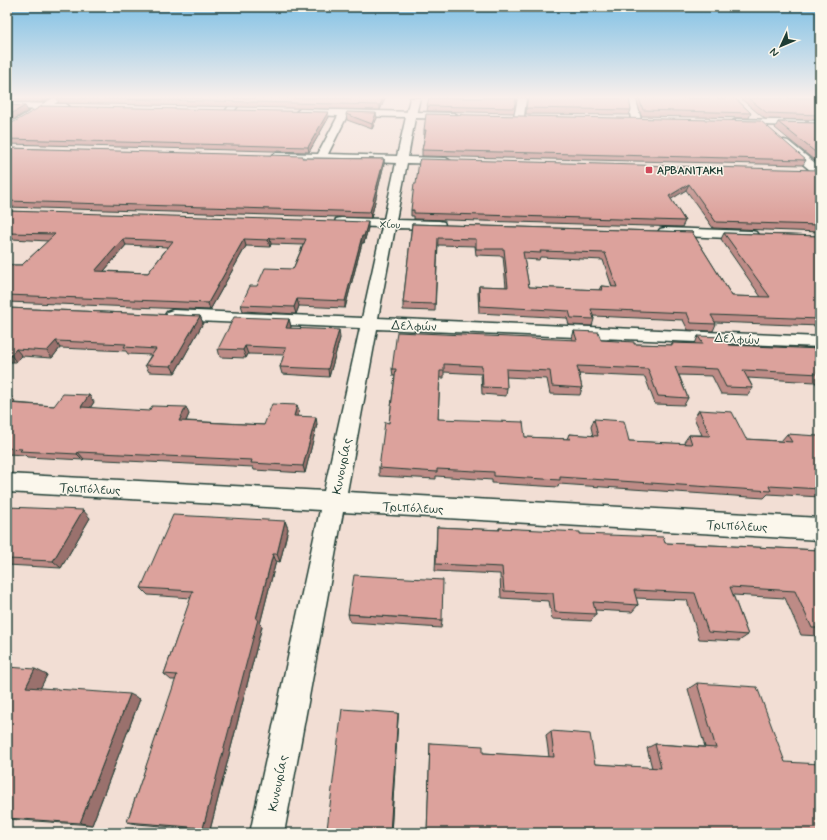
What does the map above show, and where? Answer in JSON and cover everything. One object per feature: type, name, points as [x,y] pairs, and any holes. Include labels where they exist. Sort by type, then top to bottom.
[{"type":"street","points":[[321,158],[332,137]]},
{"type":"street","name":"Κυνουρίας","points":[[267,833],[407,137]]},
{"type":"street","points":[[779,137],[819,172]]},
{"type":"street","points":[[267,156],[457,162]]},
{"type":"street","points":[[802,171],[819,172]]},
{"type":"street","name":"Χίου","points":[[326,222],[453,226]]},
{"type":"street","points":[[653,232],[764,235]]},
{"type":"street","name":"Δελφών","points":[[154,314],[650,333],[820,342]]},
{"type":"street","name":"Τριπόλεως","points":[[7,483],[820,529]]},
{"type":"building","points":[[7,137],[314,137],[308,147],[7,139]]},
{"type":"building","points":[[425,137],[780,137],[806,160],[422,150]]},
{"type":"building","points":[[797,137],[820,137],[820,156]]},
{"type":"building","points":[[7,148],[303,156],[302,158],[384,159],[370,212],[7,201]]},
{"type":"building","points":[[421,159],[820,170],[820,225],[716,222],[689,184],[669,196],[685,221],[414,213],[414,210],[411,210],[414,184],[416,184],[419,161]]},
{"type":"building","points":[[7,211],[368,222],[364,236],[362,236],[345,301],[297,299],[294,307],[241,305],[250,286],[257,286],[265,268],[293,269],[306,239],[244,239],[208,303],[7,295],[7,265],[22,265],[55,234],[7,233]],"holes":[[[123,239],[173,241],[148,273],[95,271]]]},
{"type":"building","points":[[412,224],[692,232],[732,296],[770,297],[724,233],[820,236],[820,319],[711,315],[716,324],[691,323],[687,313],[591,309],[594,319],[571,318],[569,311],[480,306],[479,286],[508,287],[504,249],[476,249],[476,239],[438,238],[435,304],[403,303]],"holes":[[[540,251],[605,253],[617,287],[601,286],[602,290],[529,287],[523,252],[541,253]]]},
{"type":"building","points":[[7,308],[200,316],[171,366],[145,365],[156,349],[124,347],[126,344],[56,341],[47,351],[16,349],[11,355],[7,355]]},
{"type":"building","points":[[234,317],[289,319],[286,328],[339,330],[328,369],[280,367],[286,348],[245,346],[243,350],[218,349]]},
{"type":"building","points":[[574,331],[598,332],[601,340],[634,342],[634,344],[703,344],[698,336],[724,337],[729,345],[820,349],[820,374],[743,370],[753,388],[726,387],[717,369],[675,367],[688,398],[658,396],[648,369],[577,366],[582,388],[552,386],[550,371],[506,369],[507,388],[483,387],[482,366],[444,364],[444,371],[440,371],[438,419],[523,422],[525,437],[570,439],[569,434],[598,436],[594,419],[624,421],[629,441],[692,444],[689,435],[710,436],[699,410],[732,412],[746,439],[792,442],[787,434],[818,436],[820,438],[820,489],[769,486],[771,491],[560,477],[560,480],[494,476],[494,472],[437,469],[437,472],[379,468],[385,422],[389,423],[396,369],[392,369],[397,332],[577,340]]},
{"type":"building","points":[[63,394],[89,395],[81,407],[149,411],[152,406],[186,407],[179,421],[264,425],[272,404],[297,405],[294,416],[316,417],[303,466],[251,463],[252,460],[78,452],[77,454],[20,451],[22,449],[7,448],[7,403],[54,406]]},
{"type":"building","points":[[7,507],[83,510],[53,561],[7,559]]},
{"type":"building","points":[[173,515],[285,521],[277,554],[273,554],[256,619],[258,619],[203,828],[127,822],[177,675],[164,674],[193,591],[141,588]]},
{"type":"building","points":[[437,527],[580,532],[580,534],[663,537],[665,543],[820,550],[820,628],[812,628],[795,591],[730,587],[748,635],[708,632],[695,593],[634,590],[638,605],[593,602],[596,614],[555,612],[553,593],[504,591],[502,567],[436,564]]},
{"type":"building","points":[[354,575],[443,580],[442,620],[348,614]]},
{"type":"building","points":[[7,667],[35,669],[26,687],[130,694],[80,823],[7,818]]},
{"type":"building","points":[[697,683],[757,687],[785,762],[820,764],[820,833],[427,833],[430,743],[483,746],[483,753],[554,757],[551,731],[590,734],[595,764],[661,768],[655,744],[716,748]]},
{"type":"building","points":[[342,709],[398,713],[390,833],[327,829]]},
{"type":"place","name":"ΑΡΒΑΝΙΤΑΚΗ","points":[[649,170]]}]
